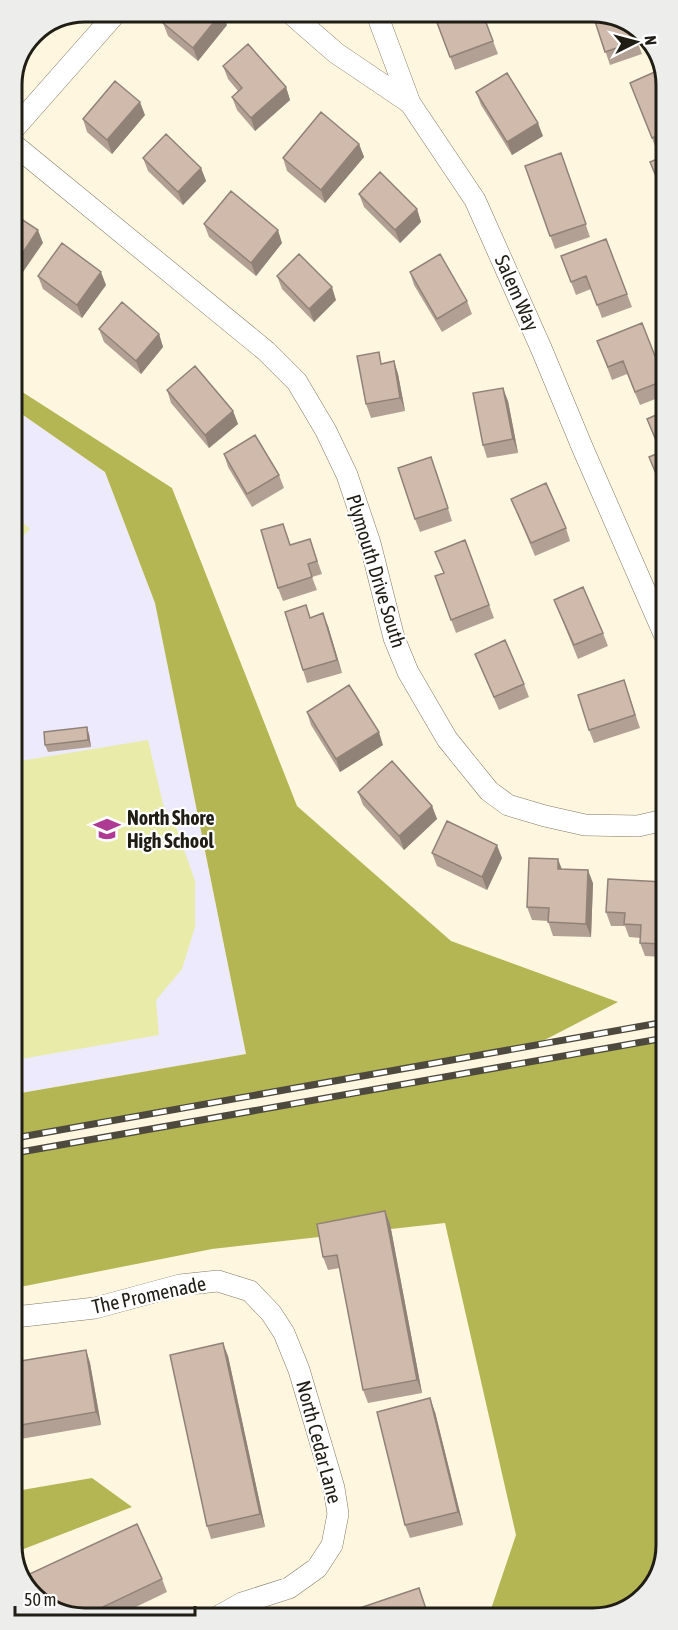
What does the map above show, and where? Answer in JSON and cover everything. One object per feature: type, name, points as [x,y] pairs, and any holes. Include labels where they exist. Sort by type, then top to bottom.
[{"type":"street","points":[[23,119],[108,22]]},
{"type":"street","name":"Salem Way","points":[[301,22],[336,53],[410,103],[475,200],[656,615]]},
{"type":"street","points":[[380,23],[410,103]]},
{"type":"street","name":"Plymouth Drive South","points":[[23,152],[266,351],[297,382],[326,431],[347,475],[370,543],[394,638],[408,672],[447,739],[489,791],[508,805],[585,825],[638,826],[656,822]]},
{"type":"street","name":"The Promenade","points":[[22,1316],[95,1308],[180,1285],[218,1281],[250,1291],[272,1314]]},
{"type":"street","name":"North Cedar Lane","points":[[234,1607],[289,1588],[317,1568],[332,1545],[338,1514],[334,1488],[299,1370],[284,1333],[272,1314]]},
{"type":"shaded area","points":[[23,392],[172,488],[297,806],[451,941],[618,1002],[535,1045],[22,1137],[22,1093],[246,1054],[155,603],[105,472],[23,415]]},
{"type":"shaded area","name":"North Shore High School","points":[[23,415],[105,472],[155,603],[246,1054],[22,1093]]},
{"type":"shaded area","points":[[656,1040],[656,1544],[652,1565],[642,1583],[627,1597],[605,1606],[491,1608],[516,1535],[445,1223],[212,1249],[22,1287],[22,1153]]},
{"type":"shaded area","points":[[92,1478],[132,1507],[23,1549],[22,1490]]},
{"type":"green space","points":[[23,523],[30,529],[23,536]]},
{"type":"green space","points":[[148,740],[163,804],[176,827],[195,881],[195,927],[182,969],[156,1000],[159,1035],[22,1059],[23,761]]},
{"type":"building","points":[[164,22],[214,22],[193,48]]},
{"type":"building","points":[[437,23],[486,23],[493,41],[450,57]]},
{"type":"building","points":[[596,23],[616,27],[637,41],[605,52]]},
{"type":"building","points":[[248,44],[286,87],[251,118],[232,97],[242,88],[223,66]]},
{"type":"building","points":[[654,72],[656,136],[652,138],[630,83]]},
{"type":"building","points":[[507,73],[538,123],[507,142],[476,92]]},
{"type":"building","points":[[115,81],[140,102],[107,140],[83,119]]},
{"type":"building","points":[[321,112],[359,144],[321,190],[283,158]]},
{"type":"building","points":[[166,134],[201,168],[178,192],[143,158]]},
{"type":"building","points":[[561,153],[586,224],[550,236],[525,166]]},
{"type":"building","points":[[656,160],[656,176],[650,162]]},
{"type":"building","points":[[380,172],[417,209],[395,230],[359,194]]},
{"type":"building","points":[[231,191],[278,230],[251,263],[204,224]]},
{"type":"building","points":[[23,220],[38,230],[23,252]]},
{"type":"building","points":[[606,239],[627,294],[597,305],[586,276],[571,282],[561,256]]},
{"type":"building","points":[[62,243],[101,272],[77,305],[38,276]]},
{"type":"building","points":[[299,254],[332,287],[309,309],[277,276]]},
{"type":"building","points":[[440,254],[467,301],[437,319],[410,272]]},
{"type":"building","points":[[122,302],[159,334],[136,361],[99,329]]},
{"type":"building","points":[[642,323],[656,356],[656,384],[635,392],[623,361],[608,367],[597,341]]},
{"type":"building","points":[[379,352],[381,364],[394,361],[400,398],[366,404],[357,356]]},
{"type":"building","points":[[195,366],[233,411],[205,435],[167,390]]},
{"type":"building","points":[[503,388],[513,439],[483,445],[473,393]]},
{"type":"building","points":[[656,415],[656,440],[647,419]]},
{"type":"building","points":[[255,435],[279,475],[247,494],[224,454]]},
{"type":"building","points":[[656,454],[656,474],[649,457]]},
{"type":"building","points":[[431,457],[448,508],[415,519],[398,468]]},
{"type":"building","points":[[546,483],[566,528],[531,543],[511,499]]},
{"type":"building","points":[[283,524],[290,545],[310,539],[317,561],[308,564],[312,577],[278,588],[261,530]]},
{"type":"building","points":[[465,540],[489,605],[451,620],[435,576],[444,573],[435,552]]},
{"type":"building","points":[[583,587],[603,633],[574,645],[554,600]]},
{"type":"building","points":[[306,605],[310,618],[323,613],[337,660],[303,670],[285,612]]},
{"type":"building","points":[[505,640],[524,684],[494,697],[475,654]]},
{"type":"building","points":[[624,680],[635,715],[589,730],[578,695]]},
{"type":"building","points":[[349,685],[379,732],[336,759],[307,712]]},
{"type":"building","points":[[87,727],[88,740],[45,745],[44,732]]},
{"type":"building","points":[[392,761],[432,806],[399,836],[358,792]]},
{"type":"building","points":[[447,821],[497,845],[482,877],[432,853]]},
{"type":"building","points":[[529,858],[558,859],[558,869],[588,870],[586,924],[548,922],[549,908],[527,907]]},
{"type":"building","points":[[608,879],[656,882],[656,944],[640,943],[641,925],[624,924],[625,913],[606,912]]},
{"type":"building","points":[[385,1211],[417,1380],[363,1390],[337,1255],[323,1257],[317,1224]]},
{"type":"building","points":[[223,1343],[260,1514],[207,1526],[170,1355]]},
{"type":"building","points":[[86,1350],[96,1412],[22,1425],[22,1361]]},
{"type":"building","points":[[430,1398],[458,1512],[405,1525],[377,1412]]},
{"type":"building","points":[[137,1524],[162,1579],[103,1607],[82,1607],[54,1599],[41,1589],[30,1574]]},
{"type":"building","points":[[419,1588],[426,1608],[361,1608]]},
{"type":"railway","points":[[22,1137],[656,1024]]},
{"type":"railway","points":[[22,1152],[656,1040]]},
{"type":"place","name":"North Shore High School","points":[[107,829]]}]
